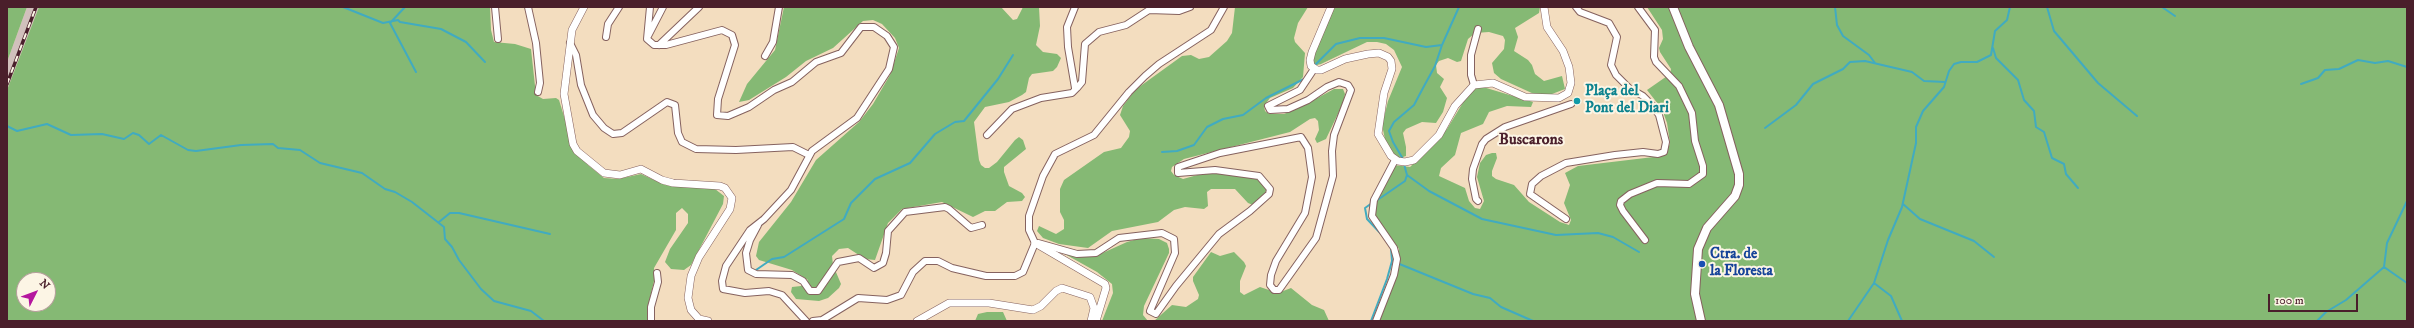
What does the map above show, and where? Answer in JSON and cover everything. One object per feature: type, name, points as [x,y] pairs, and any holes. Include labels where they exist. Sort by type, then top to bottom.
[{"type":"main road","points":[[1673,7],[1689,47],[1720,106],[1739,174],[1739,185],[1736,196],[1707,228],[1698,249],[1695,294],[1701,321]]},
{"type":"street","points":[[495,7],[498,39]]},
{"type":"street","points":[[528,7],[536,42],[540,83],[538,92]]},
{"type":"street","points":[[584,7],[572,30],[564,100],[573,144],[586,159],[604,173],[620,175],[641,169],[662,180],[720,186],[730,193],[732,198],[730,209],[699,257],[691,276],[688,298],[691,310],[699,318],[708,321]]},
{"type":"street","points":[[606,37],[608,24],[619,7]]},
{"type":"street","points":[[647,39],[650,7]]},
{"type":"street","points":[[647,39],[663,7]]},
{"type":"street","points":[[659,45],[699,7]]},
{"type":"street","points":[[765,56],[773,42],[779,7]]},
{"type":"street","points":[[1075,7],[1068,27],[1068,47],[1075,88]]},
{"type":"street","points":[[987,135],[1012,109],[1041,98],[1072,93],[1082,82],[1085,44],[1099,32],[1126,25],[1149,10],[1179,11],[1190,7]]},
{"type":"street","points":[[1096,321],[1106,288],[1105,284],[1035,243],[1029,230],[1029,216],[1044,176],[1055,154],[1094,135],[1129,92],[1145,76],[1159,64],[1211,30],[1224,7]]},
{"type":"street","points":[[1314,69],[1310,63],[1310,57],[1331,7]]},
{"type":"street","points":[[1314,69],[1324,69],[1345,59],[1368,54],[1380,53],[1388,57],[1391,61],[1392,69],[1384,93],[1378,130],[1382,143],[1395,160],[1410,162],[1442,132],[1455,106],[1474,85],[1493,82],[1525,97],[1559,98],[1568,93],[1572,83],[1569,67],[1563,51],[1547,27],[1544,7]]},
{"type":"street","points":[[1566,219],[1530,194],[1532,184],[1541,176],[1566,164],[1615,155],[1664,152],[1666,142],[1659,115],[1643,96],[1629,88],[1616,75],[1611,65],[1617,37],[1609,23],[1580,12],[1576,7]]},
{"type":"street","points":[[1638,7],[1655,30],[1654,57],[1656,62],[1679,86],[1692,113],[1695,141],[1703,166],[1703,174],[1689,184],[1657,183],[1630,194],[1621,202],[1620,205],[1623,211],[1645,240]]},
{"type":"street","points":[[647,39],[654,45],[659,45],[722,30],[732,35],[735,45],[718,99],[717,115],[728,116],[749,107],[774,90],[792,82],[816,62],[841,53],[861,27],[874,26],[887,36],[894,47],[889,69],[857,118],[812,151],[791,190],[759,224],[750,230],[726,266],[722,281],[723,289],[745,293],[769,291],[782,295],[806,321]]},
{"type":"street","points":[[1474,85],[1471,75],[1471,55],[1478,29]]},
{"type":"street","points":[[570,43],[576,55],[581,85],[593,115],[604,128],[613,134],[622,133],[667,102],[675,105],[678,133],[682,142],[696,149],[736,150],[793,147],[810,155]]},
{"type":"street","points":[[1035,243],[1076,254],[1096,253],[1120,238],[1162,234],[1174,238],[1176,253],[1150,311],[1156,314],[1176,286],[1219,234],[1250,211],[1269,194],[1270,188],[1259,176],[1215,170],[1178,173],[1178,167],[1220,153],[1301,136],[1308,148],[1312,177],[1305,213],[1276,261],[1271,275],[1270,285],[1274,290],[1279,290],[1316,238],[1333,176],[1332,151],[1334,135],[1350,90],[1348,85],[1339,82],[1288,109],[1270,110],[1268,106],[1300,90],[1314,69]]},
{"type":"street","points":[[1478,201],[1476,199],[1472,179],[1473,169],[1482,144],[1486,139],[1505,127],[1571,104]]},
{"type":"street","points":[[1376,321],[1394,275],[1397,259],[1394,248],[1372,216],[1374,200],[1395,160]]},
{"type":"street","points":[[759,224],[750,240],[746,252],[748,270],[756,274],[792,275],[803,281],[810,291],[818,291],[838,262],[859,258],[874,268],[883,263],[886,253],[888,231],[905,212],[944,207],[950,209],[971,228],[982,225]]},
{"type":"street","points":[[813,321],[822,320],[858,298],[887,300],[901,295],[913,272],[925,261],[938,261],[952,268],[986,276],[1015,276],[1022,272],[1035,243]]},
{"type":"street","points":[[651,321],[651,307],[658,282],[657,273]]},
{"type":"street","points":[[917,321],[949,303],[989,303],[1033,310],[1041,306],[1056,291],[1062,288],[1090,297],[1094,308],[1091,321]]},
{"type":"shaded area","points":[[27,7],[39,7],[7,90],[7,62]]},
{"type":"green space","points":[[7,7],[27,7],[7,62]]},
{"type":"green space","points":[[39,7],[490,7],[491,30],[494,42],[515,44],[531,49],[536,95],[543,99],[556,98],[559,100],[567,126],[588,165],[604,178],[618,179],[641,174],[665,185],[715,189],[724,196],[723,204],[691,265],[684,270],[671,269],[665,262],[670,249],[688,223],[688,214],[682,208],[676,213],[676,230],[654,268],[654,281],[647,310],[647,321],[7,321],[7,90]]},
{"type":"green space","points":[[784,7],[1001,7],[1013,20],[1017,19],[1023,7],[1039,7],[1040,26],[1036,45],[1043,52],[1057,54],[1061,58],[1057,67],[1053,71],[1032,74],[1029,78],[1026,92],[1009,102],[985,107],[974,122],[979,160],[981,165],[985,168],[989,168],[997,162],[1019,137],[1023,140],[1026,149],[1004,167],[1004,172],[1009,186],[1022,193],[1025,197],[1022,201],[1007,202],[995,211],[985,211],[973,217],[942,202],[902,209],[888,223],[875,260],[865,259],[848,248],[839,249],[832,256],[833,265],[841,284],[839,288],[828,298],[819,301],[796,299],[791,292],[792,287],[801,286],[808,280],[792,270],[759,260],[756,256],[759,242],[791,202],[816,160],[859,122],[873,104],[890,75],[899,48],[895,38],[882,24],[873,20],[863,21],[833,48],[806,61],[786,77],[749,100],[739,102],[747,84],[775,50]]},
{"type":"green space","points":[[1235,7],[1308,7],[1298,23],[1294,38],[1295,42],[1305,53],[1303,77],[1293,88],[1270,98],[1264,106],[1265,111],[1269,114],[1284,114],[1301,107],[1334,89],[1343,89],[1345,94],[1343,103],[1326,139],[1317,143],[1315,139],[1319,130],[1318,121],[1315,118],[1310,119],[1290,132],[1184,159],[1172,167],[1171,171],[1174,175],[1183,179],[1201,174],[1220,173],[1259,179],[1266,186],[1266,191],[1264,195],[1253,205],[1248,203],[1235,189],[1211,189],[1207,192],[1208,206],[1204,209],[1185,207],[1174,210],[1158,222],[1112,231],[1088,248],[1059,244],[1043,238],[1037,231],[1039,226],[1056,234],[1064,229],[1064,220],[1060,212],[1060,189],[1064,180],[1104,152],[1121,148],[1129,137],[1130,131],[1120,115],[1123,106],[1135,90],[1182,56],[1191,55],[1199,59],[1209,57],[1227,41],[1232,33]]},
{"type":"green space","points":[[1335,7],[1540,7],[1539,13],[1515,28],[1518,37],[1514,51],[1528,60],[1532,65],[1535,74],[1544,81],[1562,76],[1565,89],[1552,94],[1534,94],[1501,79],[1494,73],[1492,63],[1504,49],[1505,40],[1503,36],[1489,32],[1475,33],[1468,39],[1461,61],[1457,62],[1448,58],[1439,61],[1436,65],[1437,73],[1444,79],[1440,87],[1447,98],[1443,112],[1436,123],[1422,122],[1406,129],[1403,133],[1406,156],[1397,159],[1386,144],[1382,125],[1388,101],[1402,67],[1394,50],[1386,44],[1367,42],[1321,64],[1317,65],[1313,63],[1312,54]]},
{"type":"green space","points":[[1647,7],[2407,7],[2407,321],[1378,321],[1399,260],[1399,249],[1375,215],[1376,201],[1394,165],[1410,167],[1447,129],[1467,96],[1478,87],[1483,87],[1533,102],[1531,107],[1507,106],[1489,112],[1483,124],[1461,133],[1455,155],[1441,168],[1439,176],[1465,188],[1469,201],[1475,208],[1480,209],[1484,201],[1477,177],[1480,163],[1486,155],[1492,153],[1496,153],[1497,158],[1492,171],[1492,176],[1496,179],[1514,185],[1529,202],[1560,222],[1569,225],[1571,220],[1564,203],[1570,185],[1565,173],[1578,166],[1662,156],[1667,152],[1670,143],[1667,123],[1662,109],[1647,90],[1670,74],[1671,69],[1659,48],[1663,39],[1662,30]]},
{"type":"green space","points":[[1141,238],[1159,239],[1167,243],[1169,249],[1169,253],[1144,306],[1143,315],[1148,321],[1102,321],[1113,293],[1112,284],[1097,272],[1063,253],[1077,257],[1096,256],[1127,242]]},
{"type":"green space","points":[[1211,252],[1220,256],[1234,252],[1244,262],[1246,266],[1240,281],[1240,292],[1244,295],[1260,287],[1278,293],[1291,288],[1312,305],[1324,310],[1329,321],[1154,321],[1172,305],[1186,307],[1198,299],[1199,295],[1193,281],[1193,277]]},
{"type":"green space","points":[[987,312],[1003,312],[1007,321],[975,321],[978,314]]},
{"type":"waterway","points":[[343,7],[383,23],[398,20],[400,22],[441,29],[466,42],[485,62]]},
{"type":"waterway","points":[[391,22],[405,7]]},
{"type":"waterway","points":[[1403,159],[1393,142],[1389,131],[1394,122],[1414,105],[1435,66],[1442,45],[1459,7]]},
{"type":"waterway","points":[[1835,7],[1837,25],[1843,36],[1869,55],[1875,63]]},
{"type":"waterway","points":[[1848,321],[1874,283],[1888,240],[1902,207],[1916,143],[1916,127],[1923,111],[1944,87],[1949,71],[1954,64],[1961,62],[1977,62],[1991,55],[1995,31],[2007,20],[2010,7]]},
{"type":"waterway","points":[[2047,7],[2054,31],[2098,83],[2137,116]]},
{"type":"waterway","points":[[2162,7],[2175,16]]},
{"type":"waterway","points":[[390,23],[416,72]]},
{"type":"waterway","points":[[1315,65],[1336,44],[1360,38],[1384,38],[1426,47],[1442,45]]},
{"type":"waterway","points":[[1993,48],[1996,58],[2018,80],[2024,100],[2034,111],[2036,127],[2044,132],[2052,158],[2064,164],[2066,174],[2078,188]]},
{"type":"waterway","points":[[756,270],[772,259],[784,257],[844,219],[851,203],[875,179],[910,163],[935,134],[955,122],[964,121],[998,79],[1013,55]]},
{"type":"waterway","points":[[2301,84],[2318,78],[2325,70],[2339,69],[2358,60],[2375,63],[2388,61],[2407,67]]},
{"type":"waterway","points":[[1765,128],[1796,105],[1813,84],[1843,69],[1850,62],[1865,61],[1912,72],[1924,81],[1945,82]]},
{"type":"waterway","points":[[1162,152],[1177,151],[1194,145],[1207,127],[1223,119],[1243,115],[1266,98],[1304,79]]},
{"type":"waterway","points":[[7,126],[17,131],[47,124],[71,135],[102,134],[124,139],[133,133],[139,135],[149,144],[161,135],[188,150],[196,151],[241,145],[273,144],[278,148],[300,150],[320,163],[362,173],[385,189],[395,192],[412,202],[444,227],[445,239],[452,247],[459,260],[481,289],[494,301],[531,311],[544,321]]},
{"type":"waterway","points":[[1376,201],[1405,181],[1407,175],[1404,164]]},
{"type":"waterway","points":[[1407,175],[1429,191],[1482,219],[1556,235],[1598,233],[1613,237],[1639,252]]},
{"type":"waterway","points":[[2317,321],[2326,312],[2346,300],[2384,267],[2387,243],[2407,201]]},
{"type":"waterway","points":[[1372,203],[1365,208],[1367,219],[1383,236]]},
{"type":"waterway","points":[[1903,204],[1920,219],[1974,241],[1994,257]]},
{"type":"waterway","points":[[439,222],[450,213],[459,213],[550,234]]},
{"type":"waterway","points":[[1371,321],[1387,279],[1392,261],[1391,248]]},
{"type":"waterway","points":[[1397,263],[1473,294],[1490,298],[1501,307],[1533,321]]},
{"type":"waterway","points":[[2384,267],[2407,283]]},
{"type":"waterway","points":[[1874,283],[1891,296],[1902,321]]},
{"type":"railway","points":[[7,84],[36,7]]},
{"type":"place","name":"Plaça del Pont del Diari","points":[[1577,101]]},
{"type":"place","name":"Ctra. de la Floresta","points":[[1702,264]]},
{"type":"district","name":"Buscarons","points":[[1531,141]]}]
